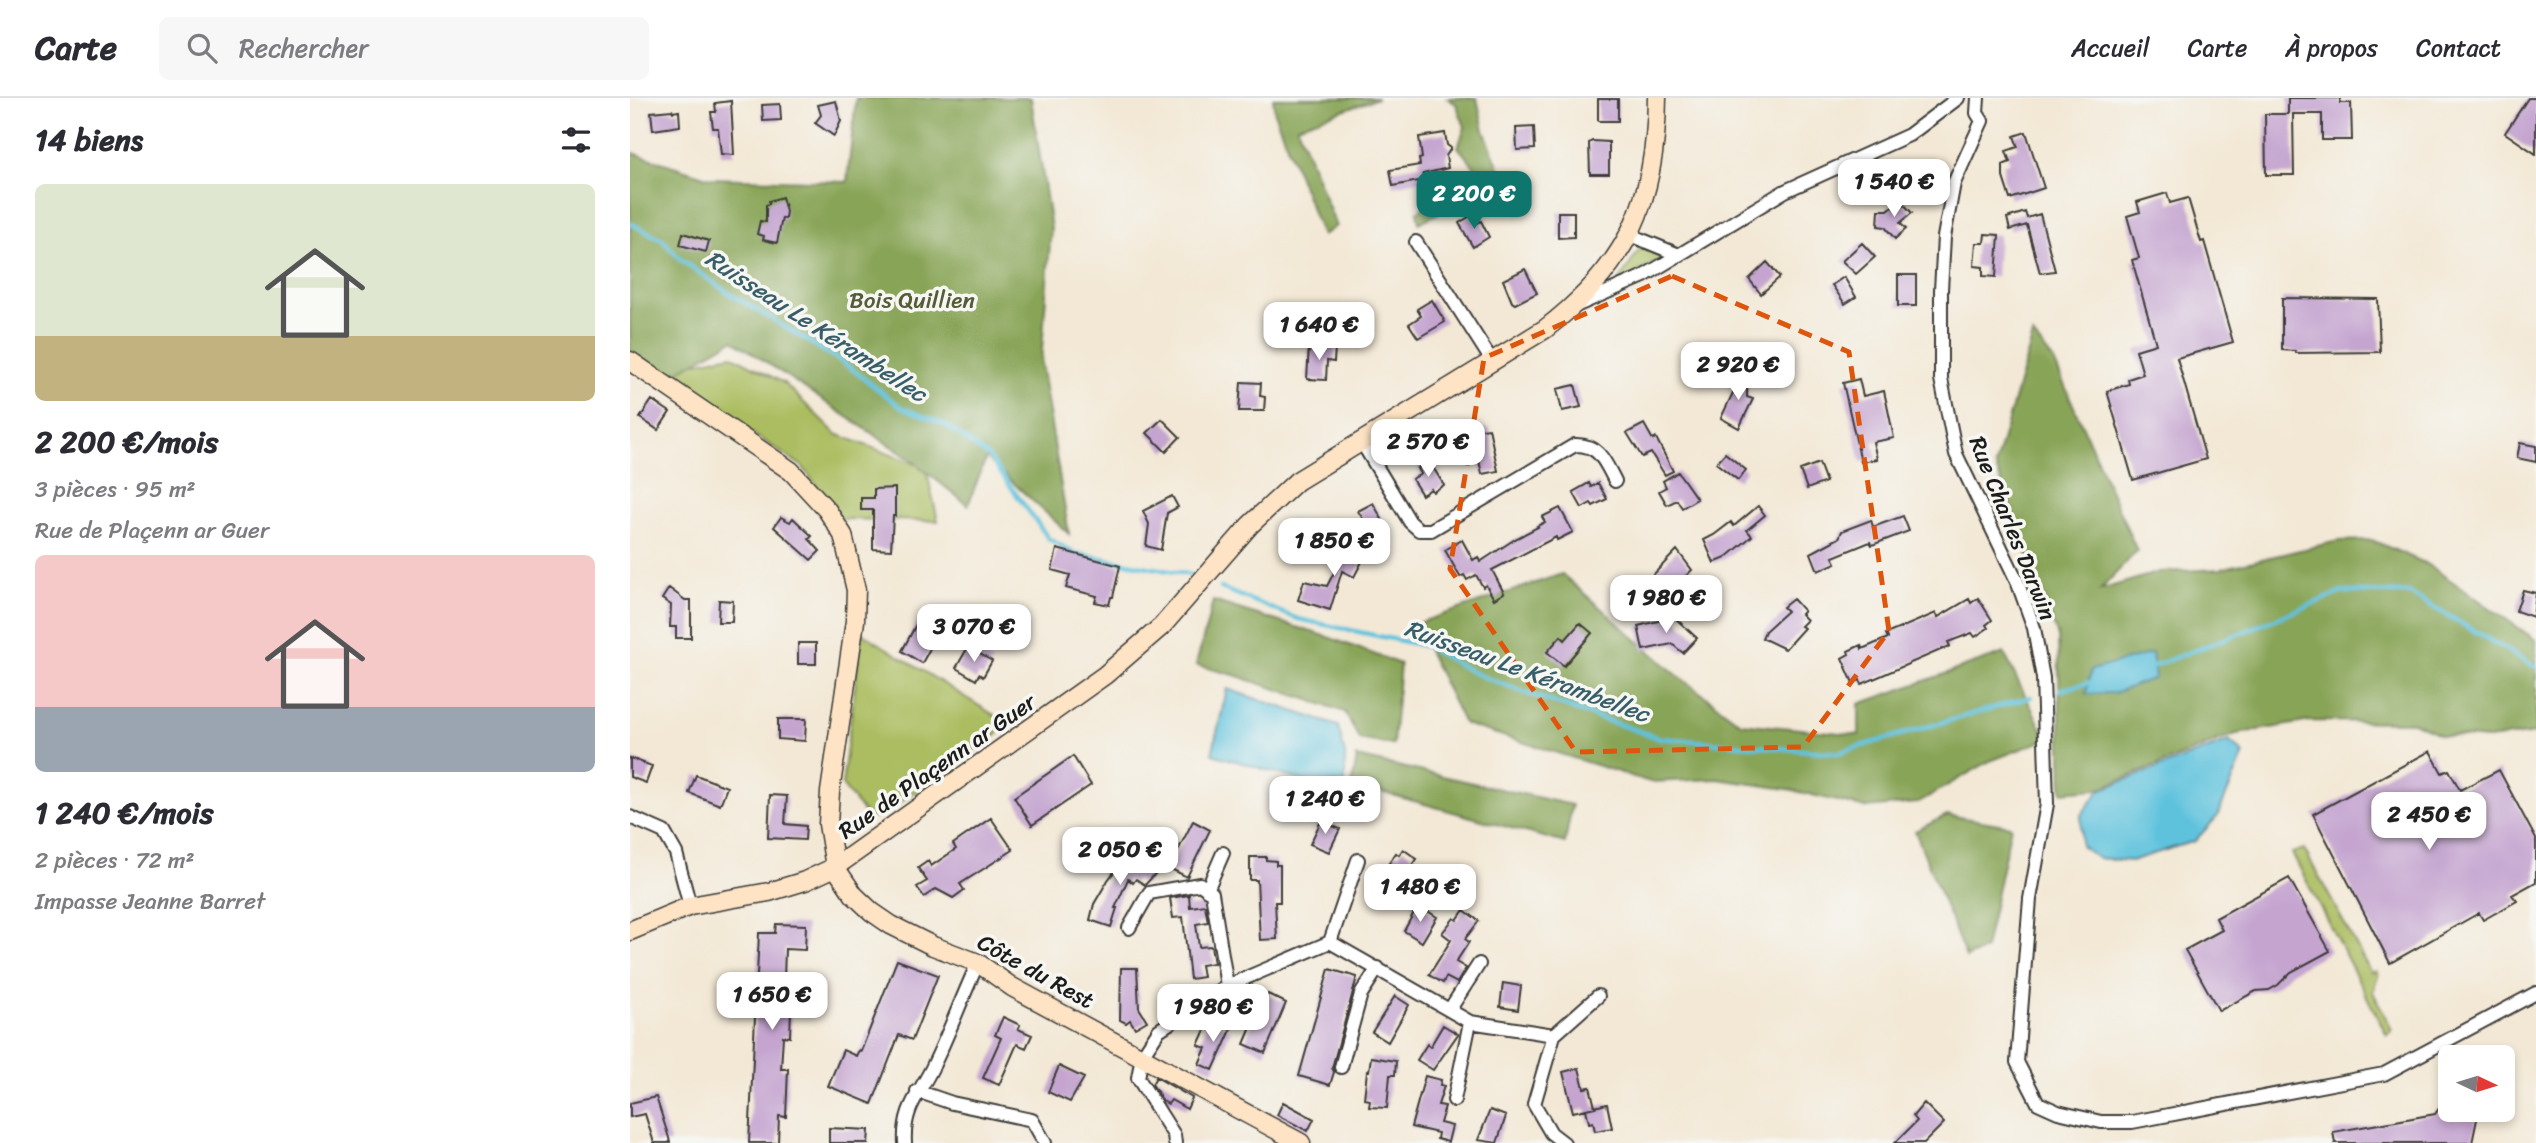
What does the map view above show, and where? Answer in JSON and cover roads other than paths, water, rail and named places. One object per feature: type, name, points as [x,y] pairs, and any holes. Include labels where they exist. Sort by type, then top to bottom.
[{"type":"main road","name":"Rue de Plaçenn ar Guer","points":[[630,932],[690,906],[769,892],[805,881],[835,867],[1105,675],[1162,626],[1250,525],[1297,481],[1545,329],[1572,308],[1610,266],[1638,218],[1652,161],[1657,98]]},
{"type":"main road","points":[[630,361],[791,471],[827,510],[843,535],[856,590],[855,621],[830,792],[828,824],[835,867]]},
{"type":"main road","name":"Côte du Rest","points":[[835,867],[854,895],[882,919],[933,946],[978,963],[1012,987],[1301,1143]]},
{"type":"street","points":[[1572,308],[1644,276],[1785,191],[1909,135],[1958,98]]},
{"type":"street","name":"Rue Charles Darwin","points":[[1978,98],[1977,113],[1982,121],[1954,183],[1944,237],[1941,379],[1956,453],[2017,581],[2034,628],[2043,678],[2048,804],[2030,899],[2017,1062],[2038,1102],[2058,1112],[2101,1122],[2132,1122],[2379,1075],[2536,993]]},
{"type":"street","points":[[1630,234],[1679,255]]},
{"type":"street","points":[[1416,242],[1492,361]]},
{"type":"street","points":[[1361,442],[1410,522],[1419,530],[1431,530],[1575,444],[1588,445],[1598,451],[1615,481]]},
{"type":"street","points":[[630,817],[664,832],[676,853],[690,906]]},
{"type":"street","points":[[1207,890],[1223,853]]},
{"type":"street","points":[[1175,1143],[1174,1135],[1138,1078],[1142,1056],[1159,1030],[1227,986],[1330,942],[1358,860]]},
{"type":"street","points":[[1129,928],[1149,893],[1200,884],[1212,893],[1227,986]]},
{"type":"street","points":[[1330,942],[1470,1022],[1554,1035]]},
{"type":"street","points":[[905,1143],[907,1113],[931,1070],[978,963]]},
{"type":"street","points":[[1450,1009],[1479,964]]},
{"type":"street","points":[[1341,1067],[1362,994],[1378,968]]},
{"type":"street","points":[[1564,1143],[1551,1133],[1534,1104],[1554,1035],[1598,996]]},
{"type":"street","points":[[1454,1100],[1470,1022]]},
{"type":"street","points":[[917,1091],[952,1103],[1032,1120],[1045,1143]]},
{"type":"water","points":[[2152,653],[2155,678],[2114,693],[2086,694],[2091,670]]},
{"type":"water","points":[[1227,689],[1338,726],[1345,754],[1345,783],[1314,784],[1212,754]]},
{"type":"water","points":[[2229,741],[2244,754],[2217,817],[2195,841],[2131,861],[2097,858],[2081,846],[2081,815],[2100,790]]},
{"type":"waterway","name":"Ruisseau Le Kérambellec","points":[[630,223],[663,240],[681,260],[727,292],[844,363],[901,407],[944,424],[989,457],[1049,539],[1074,553],[1191,575]]},
{"type":"waterway","name":"Ruisseau Le Kérambellec","points":[[1221,588],[1298,619],[1425,646],[1474,673],[1659,738],[1837,753],[2031,697]]},
{"type":"waterway","name":"Ruisseau Le Kérambellec","points":[[2148,668],[2342,592],[2409,593],[2536,667]]},
{"type":"waterway","name":"Ruisseau Le Kérambellec","points":[[2060,690],[2092,682]]},
{"type":"park label","name":"Bois Quillien","points":[[912,300]]}]
